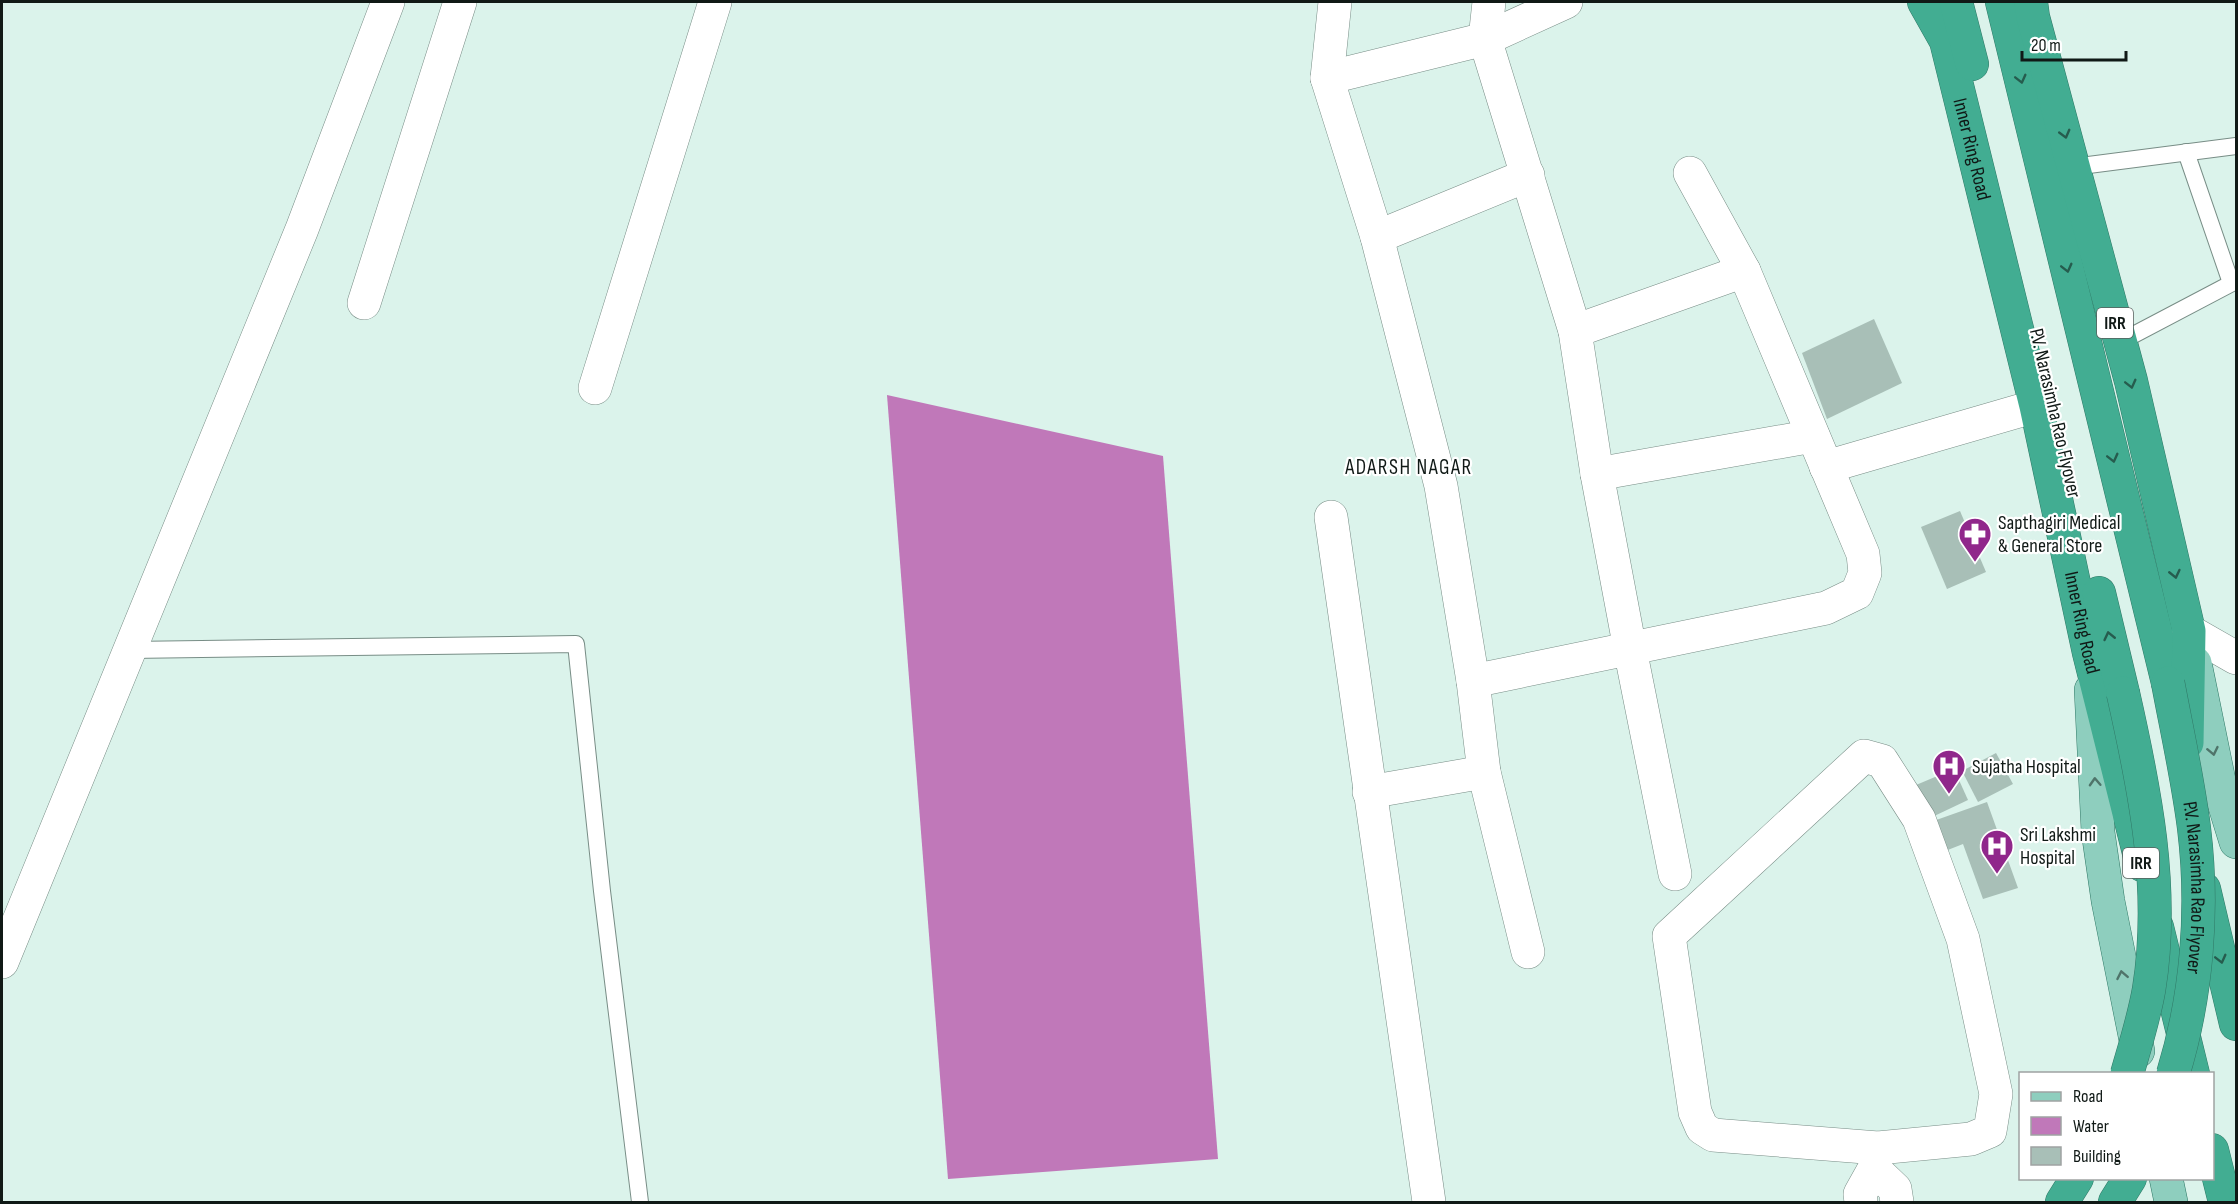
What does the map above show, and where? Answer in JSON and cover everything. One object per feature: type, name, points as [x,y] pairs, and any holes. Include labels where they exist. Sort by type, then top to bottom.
[{"type":"highway","points":[[1924,2],[1946,41]]},
{"type":"highway","name":"P.V. Narasimha Rao Flyover","points":[[1956,2],[2123,693],[2150,831],[2155,910],[2149,988],[2140,1032],[2128,1072]]},
{"type":"highway","name":"P.V. Narasimha Rao Flyover","points":[[2002,2],[2168,684],[2192,819],[2198,914],[2191,999],[2174,1072]]},
{"type":"highway","name":"IRR","points":[[2031,7],[2120,342],[2189,632],[2186,812],[2236,1024]]},
{"type":"highway","name":"Inner Ring Road","points":[[1946,41],[2036,406],[2089,653]]},
{"type":"highway","name":"IRR","points":[[2089,653],[2193,1072]]},
{"type":"highway","points":[[2214,1158],[2225,1203]]},
{"type":"highway","points":[[2061,1203],[2076,1180]]},
{"type":"highway","points":[[2115,1203],[2129,1180]]},
{"type":"main road","name":"Inner Ring Road","points":[[1936,2],[1946,41]]},
{"type":"main road","name":"IRR","points":[[2189,632],[2223,800],[2236,842]]},
{"type":"main road","name":"Inner Ring Road","points":[[2089,653],[2098,832],[2112,922],[2143,1072]]},
{"type":"main road","points":[[2166,1180],[2171,1203]]},
{"type":"street","points":[[2,962],[302,230],[388,2]]},
{"type":"street","points":[[364,303],[460,2]]},
{"type":"street","points":[[595,388],[715,2]]},
{"type":"street","points":[[1335,2],[1327,78],[1377,237],[1441,486],[1473,681],[1484,772],[1528,952]]},
{"type":"street","points":[[1489,2],[1485,39],[1575,331],[1597,474],[1676,874]]},
{"type":"street","points":[[1327,78],[1485,39],[1566,2]]},
{"type":"street","points":[[1473,681],[1826,608],[1857,593],[1865,573],[1863,554],[1744,272],[1690,174]]},
{"type":"street","points":[[1377,237],[1528,175]]},
{"type":"street","points":[[1575,331],[1744,272]]},
{"type":"street","points":[[1826,467],[2036,406]]},
{"type":"street","points":[[1597,474],[1813,436]]},
{"type":"street","points":[[1331,517],[1429,1203]]},
{"type":"street","points":[[2189,632],[2236,658]]},
{"type":"street","points":[[1876,1159],[1971,1139],[1990,1131],[1996,1094],[1963,939],[1919,819],[1882,761],[1864,756],[1669,936],[1695,1112],[1702,1128],[1713,1135],[1876,1159],[1895,1189],[1896,1203]]},
{"type":"street","points":[[1369,792],[1484,772]]},
{"type":"street","points":[[1860,1203],[1860,1194],[1876,1159]]},
{"type":"lane","points":[[2073,167],[2236,146]]},
{"type":"lane","points":[[2120,342],[2234,282],[2186,152]]},
{"type":"lane","points":[[129,650],[576,644],[602,891],[640,1203]]},
{"type":"water","points":[[887,395],[1163,456],[1218,1159],[948,1179]]},
{"type":"building","points":[[1874,319],[1902,383],[1827,419],[1802,353]]},
{"type":"building","points":[[1960,511],[1986,572],[1947,589],[1921,527]]},
{"type":"building","points":[[1996,753],[2013,784],[1978,802],[1962,771]]},
{"type":"building","points":[[1954,769],[1968,800],[1930,818],[1916,785]]},
{"type":"building","points":[[1987,802],[2018,888],[1983,899],[1963,844],[1935,855],[1925,824]]},
{"type":"place","name":"Sapthagiri Medical & General Store","points":[[1975,563]]},
{"type":"place","name":"Sujatha Hospital","points":[[1949,795]]},
{"type":"place","name":"Sri Lakshmi Hospital","points":[[1997,875]]},
{"type":"district","name":"ADARSH NAGAR","points":[[1409,467]]}]
